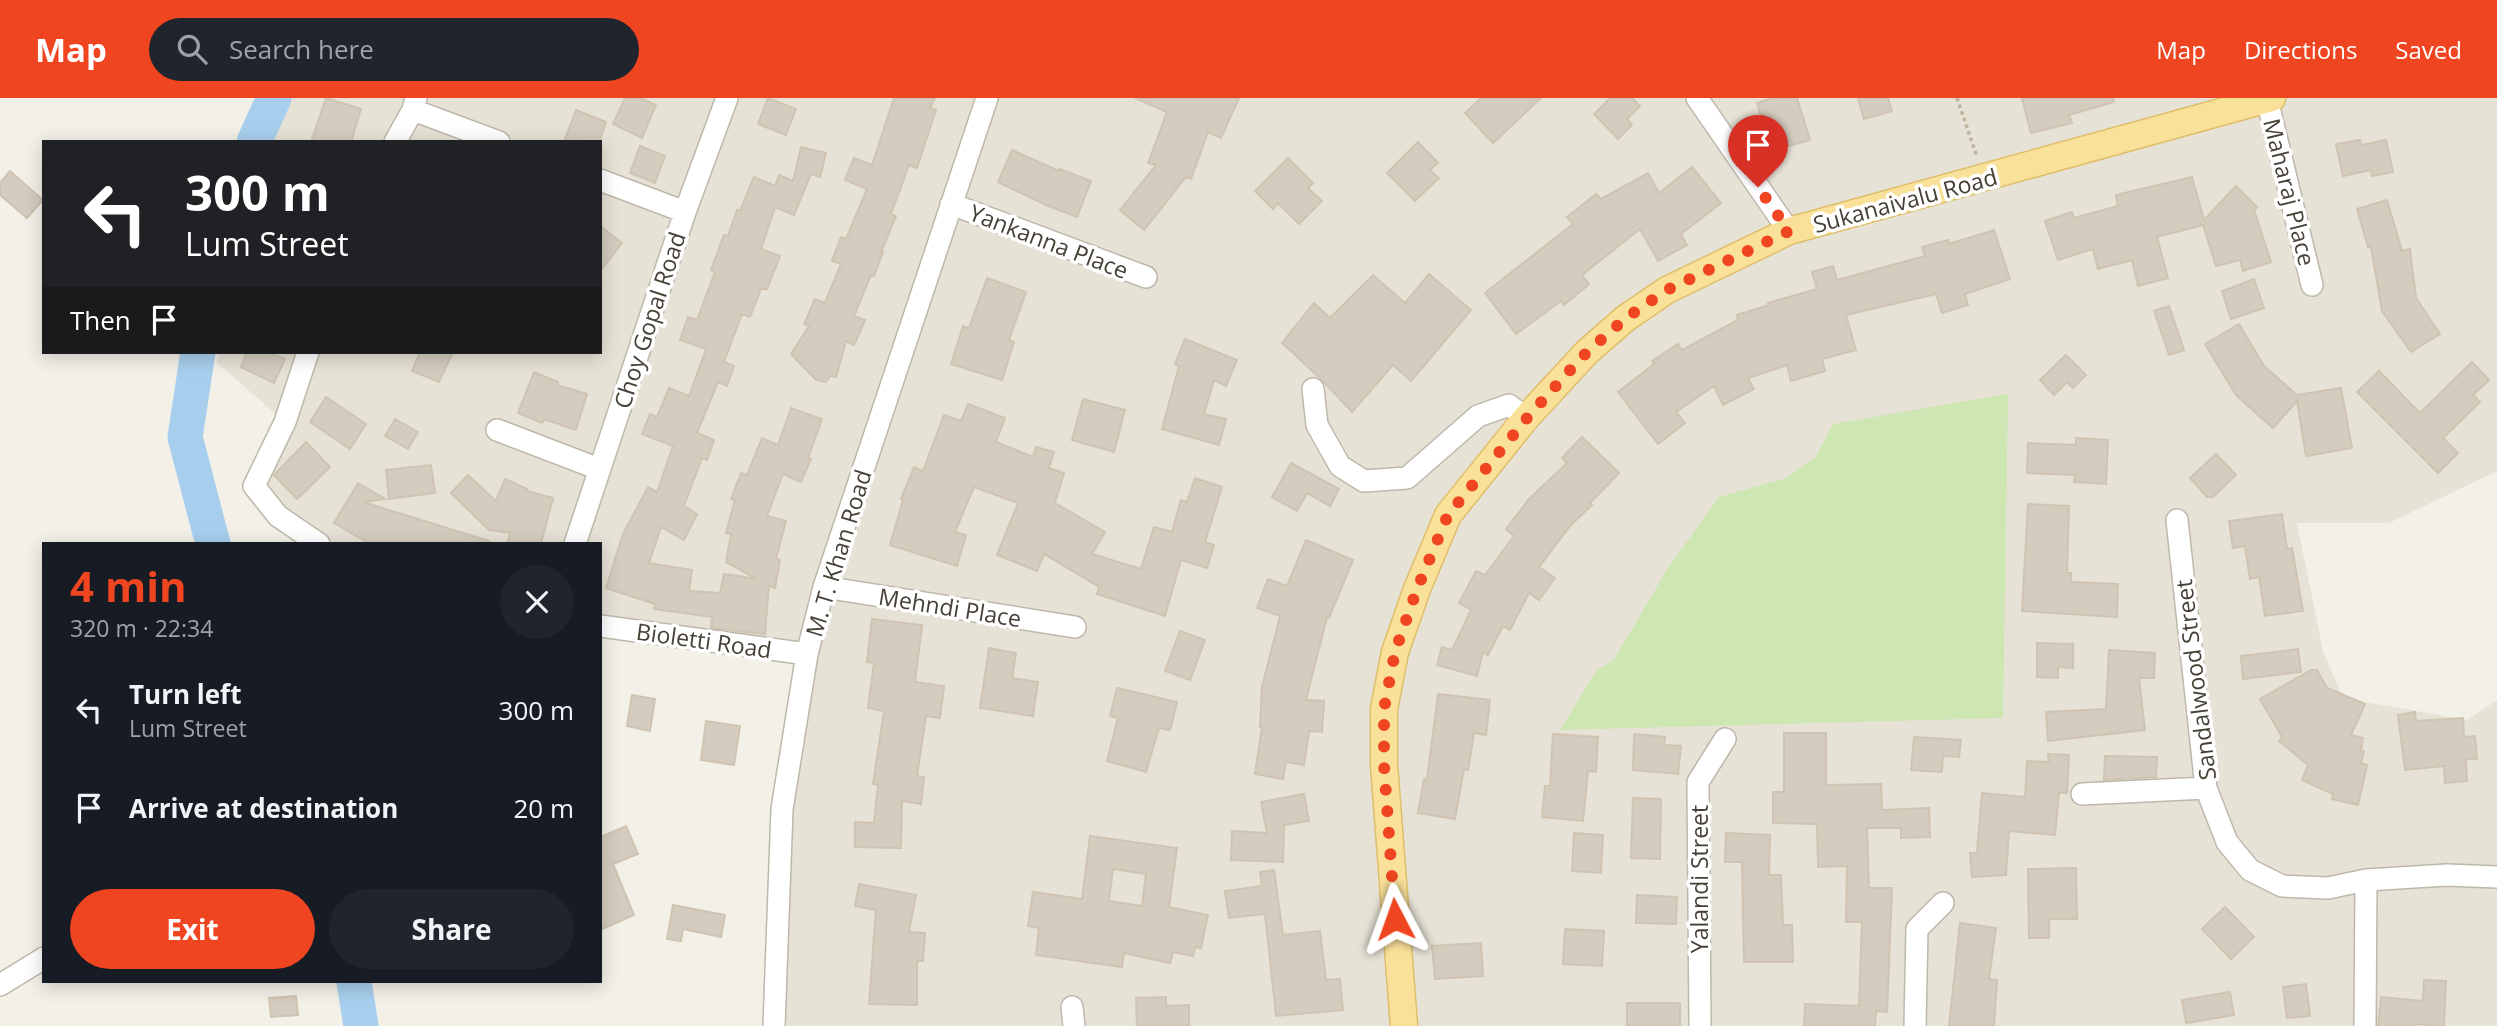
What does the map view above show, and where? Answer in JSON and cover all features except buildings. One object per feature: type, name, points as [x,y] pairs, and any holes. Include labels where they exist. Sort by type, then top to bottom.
[{"type":"main road","name":"Sukanaivalu Road","points":[[1404,1026],[1384,765],[1384,709],[1395,652],[1417,589],[1448,515],[1527,418],[1587,352],[1626,318],[1667,290],[1789,231],[2270,99]]},
{"type":"street","name":"Choy Gopal Road","points":[[576,542],[685,212],[727,98]]},
{"type":"street","name":"M. T. Khan Road","points":[[774,1026],[782,809],[807,654],[824,587],[987,98]]},
{"type":"street","points":[[1697,98],[1789,231]]},
{"type":"street","name":"Maharaj Place","points":[[2270,99],[2312,285]]},
{"type":"street","points":[[397,140],[415,104],[495,140]]},
{"type":"street","points":[[602,181],[685,212]]},
{"type":"street","name":"Yankanna Place","points":[[951,204],[1146,277]]},
{"type":"street","points":[[307,354],[285,422],[254,486],[278,516],[316,542]]},
{"type":"street","points":[[1313,389],[1317,425],[1339,466],[1364,481],[1407,478],[1478,416],[1509,404],[1527,418]]},
{"type":"street","points":[[497,430],[599,468]]},
{"type":"street","name":"Sandalwood Street","points":[[2177,520],[2206,788],[2227,842],[2250,870],[2283,886],[2328,888],[2366,880],[2446,875],[2497,877]]},
{"type":"street","name":"Mehndi Place","points":[[824,587],[1075,627]]},
{"type":"street","name":"Bioletti Road","points":[[602,626],[807,654]]},
{"type":"street","name":"Yalandi Street","points":[[1700,1026],[1698,782],[1725,739]]},
{"type":"street","points":[[2082,794],[2206,788]]},
{"type":"street","points":[[2365,1026],[2366,880]]},
{"type":"street","points":[[1915,1026],[1917,929],[1943,903]]},
{"type":"street","points":[[0,985],[42,959]]},
{"type":"path","points":[[1957,98],[1985,178]]},
{"type":"shaded area","points":[[291,98],[2497,98],[2497,471],[2389,523],[2297,523],[2323,651],[2343,698],[2467,720],[2497,700],[2497,1026],[774,1026],[782,809],[807,654],[602,626],[602,542],[317,542],[254,486],[285,422],[217,363],[219,354],[602,354],[602,140],[274,140]]},
{"type":"green space","points":[[2008,394],[2003,718],[1560,730],[1597,670],[1613,661],[1668,568],[1719,497],[1786,478],[1816,457],[1833,424]]},
{"type":"waterway","points":[[255,140],[274,98]]},
{"type":"waterway","points":[[198,354],[185,437],[212,542]]},
{"type":"waterway","points":[[354,983],[361,1026]]},
{"type":"route","points":[[1395,919],[1384,765],[1384,709],[1395,652],[1417,589],[1448,515],[1527,418],[1572,368],[1626,318],[1667,290],[1789,231],[1758,187]]}]
